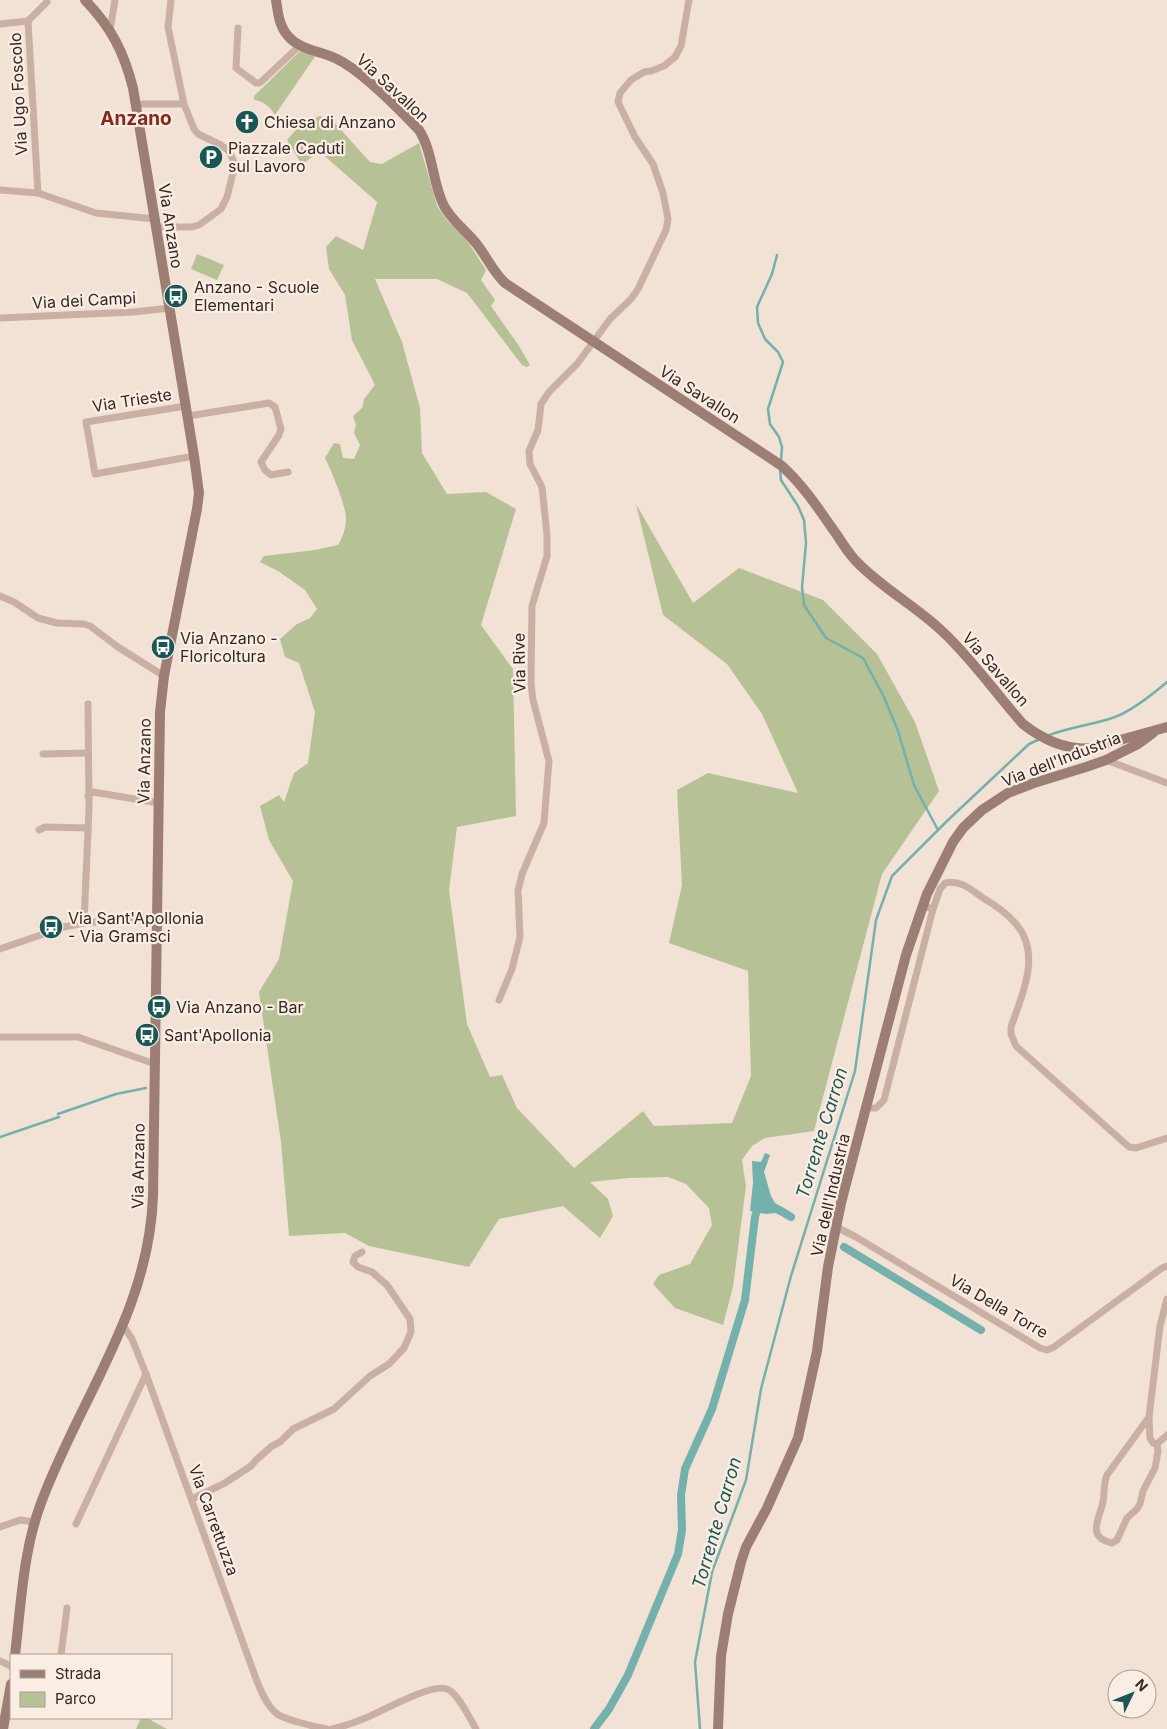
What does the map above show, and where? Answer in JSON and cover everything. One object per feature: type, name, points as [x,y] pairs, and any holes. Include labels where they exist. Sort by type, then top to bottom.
[{"type":"main road","name":"Via Anzano","points":[[15,1654],[26,1563],[34,1522],[50,1480],[123,1325],[139,1282],[152,1216],[160,712],[164,676],[199,493],[136,104],[127,66],[110,30],[85,0]]},
{"type":"main road","name":"Via Savallon","points":[[276,0],[282,30],[290,38],[299,44],[336,58],[353,68],[410,120],[424,138],[443,205],[475,242],[497,275],[505,283],[779,464],[806,490],[853,558],[872,578],[924,615],[942,631],[974,665],[1016,717],[1030,730],[1070,748],[1091,748],[1156,731]]},
{"type":"main road","points":[[1156,731],[1167,727]]},
{"type":"main road","name":"Via dell'Industria","points":[[718,1729],[722,1656],[728,1614],[741,1562],[746,1547],[767,1508],[798,1438],[817,1351],[828,1267],[841,1202],[906,955],[928,908],[927,894],[953,842],[963,828],[982,810],[1008,793],[1106,760],[1138,744],[1156,731]]},
{"type":"main road","points":[[3,1729],[10,1690]]},
{"type":"street","points":[[110,30],[115,0]]},
{"type":"street","points":[[0,190],[38,193],[96,213],[192,227],[199,225],[221,209],[227,197],[234,162],[229,151],[198,134],[184,104],[168,27],[171,0]]},
{"type":"street","name":"Via Rive","points":[[499,1000],[512,969],[520,937],[518,891],[522,874],[544,823],[549,761],[533,700],[531,683],[532,606],[547,556],[547,536],[542,487],[530,464],[529,451],[538,430],[541,404],[549,392],[577,364],[610,319],[631,299],[638,289],[666,230],[668,219],[663,193],[655,172],[618,102],[620,93],[637,75],[664,66],[675,57],[681,46],[689,0]]},
{"type":"street","points":[[28,21],[47,2]]},
{"type":"street","name":"Via Ugo Foscolo","points":[[0,24],[28,21],[38,193]]},
{"type":"street","points":[[238,28],[236,68],[259,83],[299,44]]},
{"type":"street","points":[[136,104],[184,104]]},
{"type":"street","name":"Via dei Campi","points":[[0,318],[133,312],[170,308]]},
{"type":"street","points":[[187,411],[269,403],[274,407],[281,428],[279,435],[261,462],[265,470],[271,475],[288,472]]},
{"type":"street","name":"Via Trieste","points":[[187,411],[86,422],[95,474],[194,456]]},
{"type":"street","points":[[0,596],[14,602],[38,618],[57,623],[90,626],[118,647],[164,676]]},
{"type":"street","points":[[84,923],[88,828],[88,704]]},
{"type":"street","points":[[43,754],[88,752]]},
{"type":"street","points":[[1106,760],[1167,783]]},
{"type":"street","points":[[88,796],[93,792],[158,803]]},
{"type":"street","points":[[39,830],[45,827],[88,828]]},
{"type":"street","points":[[867,1108],[876,1108],[884,1100],[928,908],[945,883],[954,882],[970,888],[1003,911],[1016,923],[1022,932],[1029,951],[1028,975],[1011,1027],[1010,1034],[1016,1046],[1129,1147],[1136,1148],[1167,1138]]},
{"type":"street","points":[[0,949],[64,927],[84,923],[157,916]]},
{"type":"street","points":[[0,1037],[78,1037],[155,1064]]},
{"type":"street","name":"Via Della Torre","points":[[836,1227],[856,1237],[1040,1348],[1047,1350],[1054,1347],[1167,1266]]},
{"type":"street","points":[[192,1499],[231,1479],[251,1466],[293,1429],[334,1409],[370,1376],[389,1364],[404,1348],[411,1332],[410,1319],[388,1285],[372,1272],[353,1262],[355,1256],[362,1252]]},
{"type":"street","points":[[1157,1444],[1153,1443],[1150,1438],[1149,1417],[1160,1326],[1167,1299]]},
{"type":"street","name":"Via Carrettuzza","points":[[123,1325],[132,1339],[146,1374],[255,1676],[265,1698],[278,1714],[324,1729]]},
{"type":"street","points":[[76,1524],[146,1374]]},
{"type":"street","points":[[1149,1417],[1107,1475],[1104,1483],[1103,1500],[1095,1530],[1098,1537],[1105,1542],[1112,1543],[1117,1540],[1124,1522],[1137,1510],[1143,1491],[1155,1468],[1158,1451],[1157,1444]]},
{"type":"street","points":[[1157,1444],[1167,1435]]},
{"type":"street","points":[[0,1526],[20,1520],[34,1522]]},
{"type":"street","points":[[60,1654],[67,1608]]},
{"type":"street","points":[[332,1729],[355,1726],[419,1694],[439,1688],[448,1689],[455,1695],[476,1729]]},
{"type":"green space","points":[[300,51],[316,55],[275,115],[266,105],[254,100],[254,96]]},
{"type":"green space","points":[[320,116],[333,121],[370,162],[382,164],[419,143],[437,206],[446,219],[468,242],[486,270],[481,280],[495,300],[491,306],[530,365],[527,367],[522,365],[467,293],[437,279],[375,279],[402,342],[420,408],[422,453],[447,494],[486,492],[516,509],[481,625],[513,669],[516,816],[457,827],[449,890],[467,1024],[490,1077],[502,1075],[517,1108],[574,1168],[643,1111],[654,1126],[732,1123],[751,1076],[748,971],[669,943],[682,885],[677,790],[708,773],[798,793],[762,714],[727,664],[663,615],[636,504],[693,603],[739,568],[823,600],[877,654],[915,722],[939,791],[882,874],[814,1131],[765,1138],[752,1146],[742,1160],[746,1186],[733,1287],[723,1325],[675,1308],[653,1284],[659,1275],[690,1264],[712,1225],[709,1208],[686,1184],[668,1177],[590,1182],[608,1199],[613,1216],[600,1238],[563,1206],[499,1219],[469,1267],[369,1246],[345,1233],[289,1236],[281,1142],[259,992],[279,959],[293,881],[269,840],[260,806],[279,795],[284,802],[294,773],[308,763],[315,712],[299,663],[285,657],[280,639],[297,624],[310,618],[317,609],[305,590],[278,571],[260,562],[264,556],[315,550],[338,545],[343,536],[346,518],[344,505],[325,458],[334,443],[340,444],[343,458],[354,459],[360,445],[354,433],[356,425],[353,416],[362,408],[364,399],[375,385],[352,340],[345,295],[329,269],[326,247],[336,236],[363,250],[377,202],[319,151],[302,165],[287,140],[303,122]]},
{"type":"green space","points":[[197,254],[224,265],[217,280],[191,269]]},
{"type":"green space","points":[[141,1719],[149,1719],[167,1729],[136,1729]]},
{"type":"water","points":[[765,1153],[770,1155],[764,1172],[771,1196],[775,1203],[789,1211],[787,1218],[775,1213],[766,1214],[750,1211],[753,1183],[752,1161],[761,1162]]},
{"type":"waterway","points":[[777,255],[772,274],[757,307],[758,323],[765,339],[778,352],[783,362],[768,409],[770,424],[779,437],[782,447],[781,461]]},
{"type":"waterway","points":[[780,469],[781,480],[798,506],[804,520],[806,543],[802,587],[804,605],[826,638],[863,658],[884,697],[898,731],[914,785],[938,830]]},
{"type":"waterway","name":"Torrente Carron","points":[[1047,736],[1107,720],[1128,711],[1167,682]]},
{"type":"waterway","name":"Torrente Carron","points":[[700,1729],[695,1662],[712,1572],[746,1480],[761,1389],[791,1276],[855,1071],[876,920],[892,876],[1029,744],[1040,739]]},
{"type":"waterway","points":[[58,1114],[116,1094],[146,1088]]},
{"type":"waterway","points":[[0,1137],[59,1117]]},
{"type":"waterway","points":[[594,1729],[609,1709],[628,1675],[678,1554],[682,1530],[681,1495],[685,1469],[712,1409],[745,1300],[755,1217],[759,1203]]},
{"type":"waterway","points":[[779,1210],[791,1217]]},
{"type":"waterway","points":[[844,1247],[981,1330]]},
{"type":"place","name":"Chiesa di Anzano","points":[[247,122]]},
{"type":"place","name":"Piazzale Caduti sul Lavoro","points":[[211,157]]},
{"type":"place","name":"Anzano - Scuole Elementari","points":[[176,296]]},
{"type":"place","name":"Via Anzano - Floricoltura","points":[[163,647]]},
{"type":"place","name":"Via Sant'Apollonia - Via Gramsci","points":[[51,927]]},
{"type":"place","name":"Via Anzano - Bar","points":[[159,1007]]},
{"type":"place","name":"Sant'Apollonia","points":[[147,1035]]},
{"type":"district","name":"Anzano","points":[[136,118]]}]
